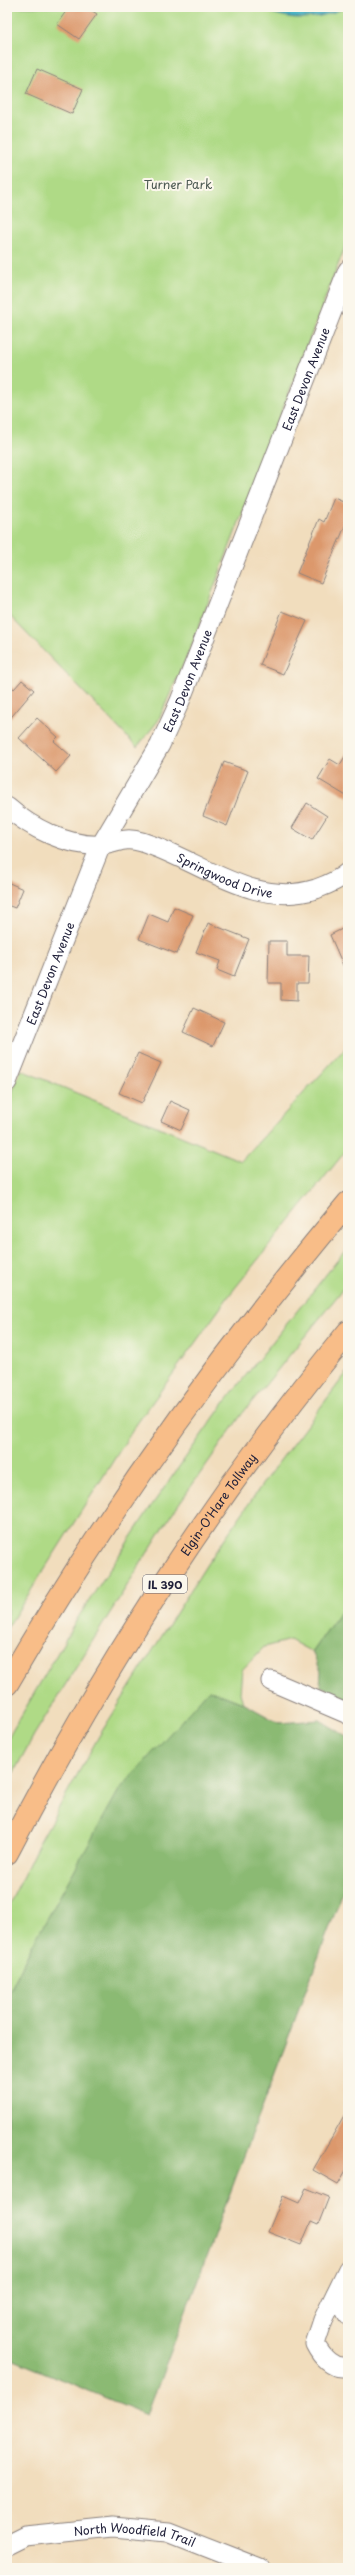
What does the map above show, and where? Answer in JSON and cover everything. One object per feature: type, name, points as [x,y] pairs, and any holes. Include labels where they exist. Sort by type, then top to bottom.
[{"type":"highway","points":[[7,1684],[40,1627],[157,1449],[239,1337],[348,1203]]},
{"type":"highway","name":"Elgin-O'Hare Tollway","points":[[7,1853],[77,1726],[192,1542],[267,1436],[348,1332]]},
{"type":"street","name":"East Devon Avenue","points":[[7,1082],[101,845],[160,745],[180,701],[348,270]]},
{"type":"street","points":[[7,807],[36,829],[63,839],[101,845]]},
{"type":"street","name":"Springwood Drive","points":[[101,845],[120,839],[141,842],[249,888],[275,895],[302,893],[326,886],[348,872]]},
{"type":"street","points":[[271,1680],[348,1714]]},
{"type":"street","points":[[348,2269],[323,2320],[315,2344],[320,2355],[331,2364],[343,2368],[348,2366]]},
{"type":"street","points":[[336,2294],[348,2315]]},
{"type":"street","name":"North Woodfield Trail","points":[[7,2545],[25,2536],[113,2527],[168,2532],[236,2563],[260,2568]]},
{"type":"green space","name":"Turner Park","points":[[7,7],[348,7],[348,239],[191,647],[158,721],[137,747],[7,613]]},
{"type":"green space","points":[[348,1045],[348,1148],[231,1293],[136,1425],[7,1628],[7,1106],[21,1070],[241,1161]]},
{"type":"green space","points":[[348,1247],[348,1283],[242,1414],[171,1515],[34,1735],[7,1785],[7,1740],[79,1616],[152,1505],[227,1399]]},
{"type":"green space","points":[[348,1371],[348,1601],[312,1652],[290,1640],[264,1647],[242,1670],[240,1693],[243,1703],[209,1690],[33,1944],[7,1997],[7,1909],[39,1843],[99,1736],[207,1564],[266,1479]]},
{"type":"green space","points":[[348,1601],[348,1699],[320,1686],[321,1671],[312,1652]]},
{"type":"green space","points":[[209,1690],[243,1703],[279,1723],[320,1720],[348,1737],[348,1878],[147,2415],[7,2357],[7,1997],[33,1944],[119,1790]]},
{"type":"water","points":[[253,7],[342,7],[340,10],[316,17],[296,18],[287,17]]},
{"type":"building","points":[[69,7],[86,7],[97,14],[79,39],[57,24]]},
{"type":"building","points":[[37,69],[83,89],[72,114],[26,94]]},
{"type":"building","points":[[334,498],[348,504],[348,519],[321,583],[297,573],[319,519],[324,522]]},
{"type":"building","points":[[282,611],[307,621],[283,674],[260,665]]},
{"type":"building","points":[[22,680],[34,690],[7,722],[7,683],[14,689]]},
{"type":"building","points":[[37,718],[58,737],[54,741],[71,756],[56,772],[19,738]]},
{"type":"building","points":[[348,751],[348,797],[318,779],[330,759],[340,765]]},
{"type":"building","points":[[224,762],[248,771],[227,826],[203,816]]},
{"type":"building","points":[[307,803],[327,816],[312,840],[292,828]]},
{"type":"building","points":[[7,882],[23,889],[15,908],[7,905]]},
{"type":"building","points":[[174,907],[193,915],[177,954],[139,939],[149,914],[168,922]]},
{"type":"building","points":[[208,923],[249,939],[234,977],[217,970],[220,961],[196,952]]},
{"type":"building","points":[[348,926],[348,971],[346,972],[330,935]]},
{"type":"building","points":[[269,941],[287,941],[287,956],[309,956],[308,983],[297,983],[297,1001],[281,1000],[281,983],[268,983]]},
{"type":"building","points":[[194,1008],[224,1022],[213,1046],[183,1032]]},
{"type":"building","points":[[138,1053],[161,1063],[142,1103],[119,1093]]},
{"type":"building","points":[[170,1101],[190,1110],[181,1130],[161,1121]]},
{"type":"building","points":[[346,2112],[348,2113],[348,2167],[338,2184],[313,2170]]},
{"type":"building","points":[[306,2188],[329,2197],[318,2225],[311,2222],[301,2245],[268,2232],[283,2196],[299,2203]]}]
